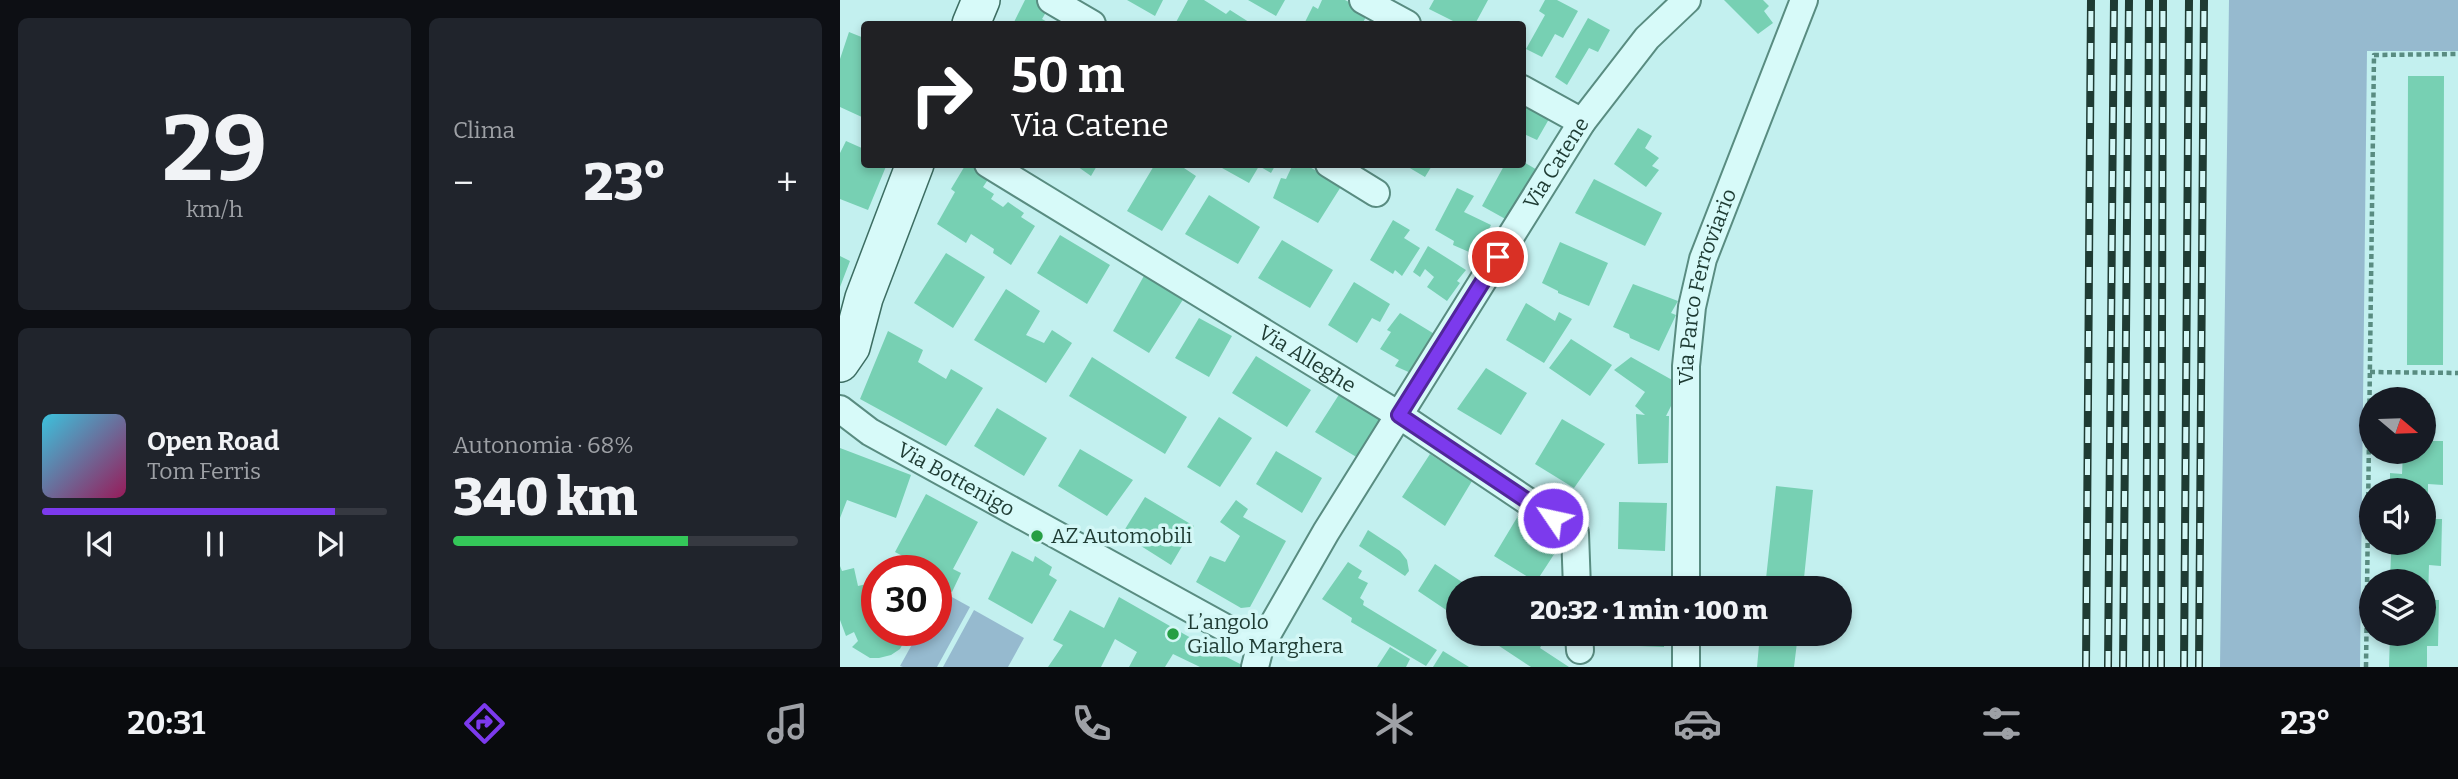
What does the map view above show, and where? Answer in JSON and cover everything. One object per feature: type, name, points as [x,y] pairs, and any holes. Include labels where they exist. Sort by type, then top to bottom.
[{"type":"street","points":[[972,21],[981,0]]},
{"type":"street","points":[[1051,0],[1087,21]]},
{"type":"street","points":[[1363,0],[1402,21]]},
{"type":"street","name":"Via Catene","points":[[1257,657],[1326,532],[1582,122],[1647,38],[1687,0]]},
{"type":"street","name":"Via Parco Ferroviario","points":[[1686,576],[1686,366],[1692,307],[1703,259],[1804,0]]},
{"type":"street","points":[[1526,91],[1582,122]]},
{"type":"street","points":[[840,363],[851,347],[864,298],[913,168]]},
{"type":"street","name":"Via Alleghe","points":[[995,168],[1399,415],[1574,533],[1576,576]]},
{"type":"street","points":[[1335,168],[1376,193]]},
{"type":"street","points":[[840,327],[864,298]]},
{"type":"street","name":"Via Bottenigo","points":[[840,409],[870,432],[1257,657]]},
{"type":"street","points":[[1686,646],[1686,667]]},
{"type":"path","points":[[2366,667],[2374,55],[2458,54]]},
{"type":"path","points":[[2370,372],[2458,373]]},
{"type":"shaded area","points":[[2229,0],[2458,0],[2458,51],[2367,51],[2363,387],[2359,387],[2359,464],[2362,464],[2362,478],[2359,478],[2360,667],[2220,667]]},
{"type":"shaded area","points":[[952,597],[970,607],[952,640]]},
{"type":"shaded area","points":[[974,610],[1024,638],[1008,667],[943,667]]},
{"type":"shaded area","points":[[911,646],[949,646],[937,667],[900,666]]},
{"type":"building","points":[[1025,0],[1037,0],[1049,7],[1042,19],[1046,21],[1014,21]]},
{"type":"building","points":[[1127,0],[1163,0],[1155,16]]},
{"type":"building","points":[[1188,0],[1204,0],[1226,14],[1230,10],[1247,21],[1177,21]]},
{"type":"building","points":[[1248,0],[1285,0],[1276,16]]},
{"type":"building","points":[[1322,0],[1345,0],[1369,12],[1364,21],[1306,21],[1313,6],[1318,9]]},
{"type":"building","points":[[1434,0],[1488,0],[1477,21],[1453,21],[1429,9]]},
{"type":"building","points":[[1545,0],[1557,0],[1578,11],[1563,38],[1555,34],[1542,57],[1526,49],[1545,15],[1539,11]]},
{"type":"building","points":[[1724,0],[1763,0],[1769,6],[1764,11],[1773,23],[1758,34]]},
{"type":"building","points":[[1588,18],[1610,30],[1598,52],[1589,48],[1567,85],[1555,77]]},
{"type":"building","points":[[849,32],[861,37],[861,117],[840,107],[840,59]]},
{"type":"building","points":[[2408,76],[2444,76],[2443,365],[2407,365]]},
{"type":"building","points":[[1526,98],[1553,112],[1537,140],[1526,135]]},
{"type":"building","points":[[1638,128],[1652,136],[1645,148],[1659,158],[1652,166],[1659,170],[1646,187],[1614,164]]},
{"type":"building","points":[[846,141],[861,148],[861,168],[885,168],[868,210],[840,199],[840,153]]},
{"type":"building","points":[[1526,163],[1539,171],[1509,221],[1482,206],[1503,168],[1526,168]]},
{"type":"building","points":[[964,168],[980,168],[991,175],[983,187],[994,194],[991,199],[1003,207],[1008,202],[1024,213],[1021,217],[1035,226],[1011,265],[993,253],[994,249],[971,234],[966,243],[937,224],[955,192],[951,189]]},
{"type":"building","points":[[1080,168],[1096,168],[1091,176]]},
{"type":"building","points":[[1153,168],[1184,168],[1196,176],[1162,231],[1127,211]]},
{"type":"building","points":[[1222,168],[1258,168],[1249,183]]},
{"type":"building","points":[[1291,168],[1311,168],[1342,185],[1318,223],[1273,198],[1281,178],[1286,179]]},
{"type":"building","points":[[1410,168],[1431,168],[1425,177]]},
{"type":"building","points":[[1594,179],[1662,213],[1645,246],[1575,213]]},
{"type":"building","points":[[1457,188],[1474,196],[1464,212],[1491,225],[1476,255],[1453,245],[1454,241],[1435,230]]},
{"type":"building","points":[[1209,195],[1260,227],[1238,264],[1185,234]]},
{"type":"building","points":[[1393,220],[1410,230],[1404,238],[1420,248],[1402,276],[1395,270],[1393,274],[1370,260]]},
{"type":"building","points":[[1060,235],[1110,265],[1087,304],[1037,273]]},
{"type":"building","points":[[1282,240],[1333,270],[1310,308],[1258,278]]},
{"type":"building","points":[[1560,242],[1608,263],[1589,306],[1542,283]]},
{"type":"building","points":[[1428,246],[1466,270],[1447,301],[1427,287],[1434,277],[1425,269],[1420,277],[1413,272]]},
{"type":"building","points":[[946,253],[985,277],[953,328],[914,303]]},
{"type":"building","points":[[840,256],[850,261],[840,287]]},
{"type":"building","points":[[1145,274],[1184,298],[1149,353],[1113,331]]},
{"type":"building","points":[[1354,282],[1390,304],[1380,322],[1372,318],[1357,343],[1328,325]]},
{"type":"building","points":[[1633,284],[1678,301],[1671,313],[1676,315],[1659,351],[1613,327]]},
{"type":"building","points":[[1006,289],[1040,311],[1026,335],[1044,343],[1052,330],[1072,343],[1046,383],[974,340]]},
{"type":"building","points":[[1526,303],[1555,321],[1559,312],[1572,319],[1544,363],[1506,340]]},
{"type":"building","points":[[1400,313],[1436,335],[1413,374],[1395,366],[1399,360],[1380,349],[1391,332],[1387,330]]},
{"type":"building","points":[[1199,318],[1232,336],[1209,377],[1175,358]]},
{"type":"building","points":[[888,331],[923,350],[918,362],[946,379],[951,369],[983,388],[946,446],[860,399]]},
{"type":"building","points":[[1571,339],[1612,365],[1590,396],[1549,368]]},
{"type":"building","points":[[1256,356],[1311,390],[1287,427],[1232,393]]},
{"type":"building","points":[[1092,357],[1187,417],[1165,454],[1069,396]]},
{"type":"building","points":[[1631,357],[1674,381],[1686,411],[1671,406],[1666,416],[1669,416],[1668,463],[1638,464],[1636,414],[1645,415],[1635,406],[1645,392],[1614,370]]},
{"type":"building","points":[[1486,368],[1527,393],[1501,435],[1457,409]]},
{"type":"building","points":[[1340,393],[1382,420],[1358,458],[1315,432]]},
{"type":"building","points":[[997,408],[1047,438],[1024,476],[974,446]]},
{"type":"building","points":[[1219,417],[1252,438],[1220,487],[1187,467]]},
{"type":"building","points":[[1562,419],[1605,444],[1574,488],[1535,464]]},
{"type":"building","points":[[2436,441],[2443,441],[2443,485],[2436,485],[2436,478],[2390,478],[2390,473],[2402,474],[2402,464],[2436,464]]},
{"type":"building","points":[[840,448],[911,475],[896,518],[847,500],[840,518]]},
{"type":"building","points":[[1080,449],[1133,480],[1107,516],[1058,486]]},
{"type":"building","points":[[1276,451],[1322,478],[1302,513],[1256,484]]},
{"type":"building","points":[[1430,454],[1472,481],[1445,526],[1402,497]]},
{"type":"building","points":[[1776,486],[1813,490],[1804,576],[1766,576]]},
{"type":"building","points":[[926,494],[978,522],[953,569],[961,573],[952,592],[952,555],[901,555],[895,552]]},
{"type":"building","points":[[1145,497],[1194,526],[1171,565],[1122,534]]},
{"type":"building","points":[[1236,500],[1248,509],[1243,517],[1286,541],[1250,607],[1241,608],[1196,582],[1210,556],[1225,562],[1240,536],[1220,522]]},
{"type":"building","points":[[1619,502],[1667,503],[1665,551],[1618,549]]},
{"type":"building","points":[[1521,511],[1564,539],[1540,576],[1526,576],[1494,556]]},
{"type":"building","points":[[2436,519],[2442,519],[2441,566],[2429,565],[2429,569],[2390,569],[2391,555],[2436,555]]},
{"type":"building","points":[[1368,530],[1400,551],[1407,560],[1409,571],[1405,576],[1359,546]]},
{"type":"building","points":[[1012,551],[1033,562],[1035,556],[1052,567],[1049,575],[1057,580],[1032,624],[988,599]]},
{"type":"building","points":[[1348,562],[1362,571],[1358,578],[1368,583],[1360,598],[1364,601],[1363,605],[1437,650],[1426,666],[1351,622],[1352,618],[1322,599]]},
{"type":"building","points":[[1435,564],[1453,576],[1446,576],[1446,610],[1418,591]]},
{"type":"building","points":[[840,566],[842,571],[854,568],[858,586],[861,585],[861,646],[902,646],[891,655],[870,658],[852,647],[858,641],[854,632],[846,636],[840,620]]},
{"type":"building","points":[[1119,597],[1246,667],[1200,667],[1173,654],[1165,667],[1129,667],[1137,652],[1115,639],[1101,667],[1048,667],[1063,645],[1053,640],[1070,610],[1104,628]]},
{"type":"building","points":[[2436,600],[2439,600],[2436,646]]},
{"type":"building","points":[[1499,646],[1541,646],[1540,648],[1569,667],[1531,667]]},
{"type":"building","points":[[1759,646],[1797,646],[1794,667],[1757,667]]},
{"type":"building","points":[[2390,646],[2427,646],[2427,667],[2389,667]]},
{"type":"building","points":[[1390,647],[1410,659],[1406,667],[1377,667]]},
{"type":"building","points":[[1443,651],[1469,667],[1433,667]]},
{"type":"railway","points":[[2086,667],[2091,0]]},
{"type":"railway","points":[[2108,667],[2114,0]]},
{"type":"railway","points":[[2123,667],[2129,0]]},
{"type":"railway","points":[[2146,667],[2149,0]]},
{"type":"railway","points":[[2161,667],[2163,0]]},
{"type":"railway","points":[[2184,667],[2189,0]]},
{"type":"railway","points":[[2199,667],[2204,0]]},
{"type":"place","name":"AZ Automobili","points":[[1037,536]]},
{"type":"place","name":"L’angolo Giallo Marghera","points":[[1173,634]]},
{"type":"route","points":[[1498,257],[1399,415],[1553,518]]}]
